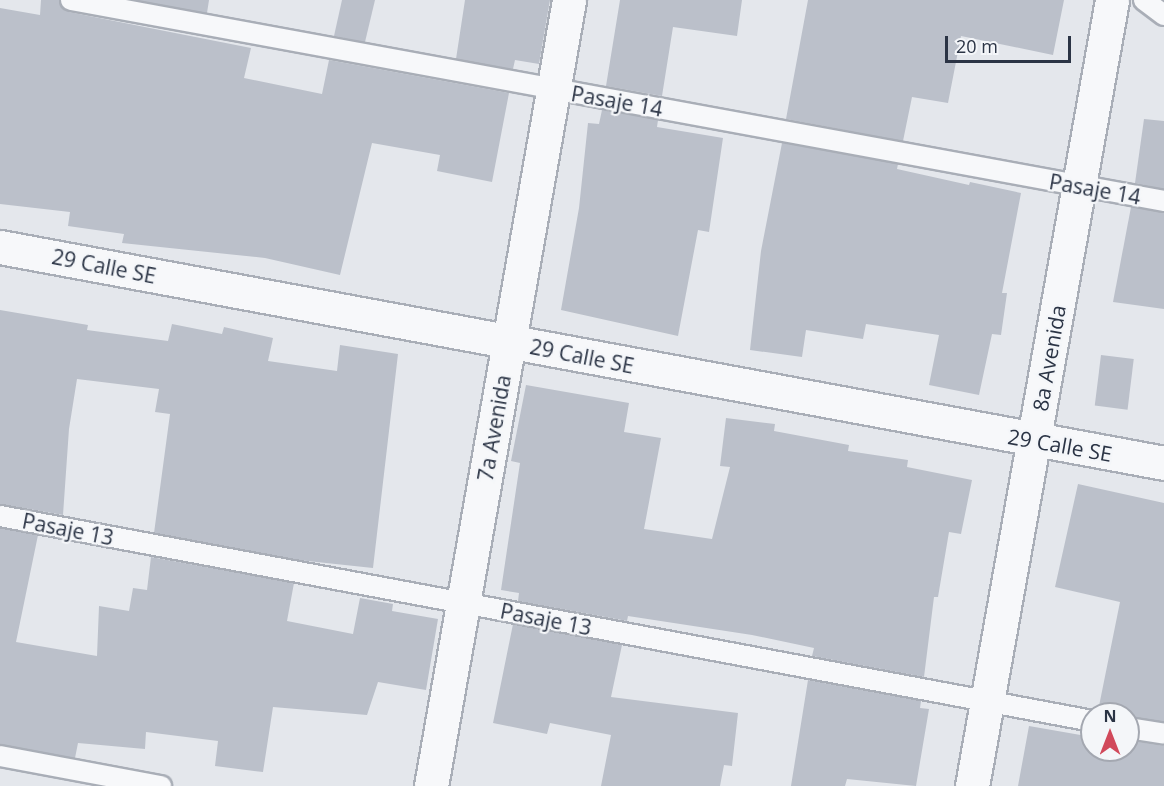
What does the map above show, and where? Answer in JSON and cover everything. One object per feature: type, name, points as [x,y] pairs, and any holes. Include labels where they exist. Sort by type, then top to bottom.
[{"type":"street","name":"7a Avenida","points":[[431,786],[569,0]]},
{"type":"street","name":"8a Avenida","points":[[972,786],[1112,0]]},
{"type":"street","name":"29 Calle SE","points":[[0,247],[1164,464]]},
{"type":"lane","name":"Pasaje 14","points":[[71,0],[1164,201]]},
{"type":"lane","points":[[1144,0],[1164,15]]},
{"type":"lane","name":"Pasaje 13","points":[[0,516],[1080,719]]},
{"type":"lane","points":[[1140,730],[1164,734]]},
{"type":"lane","points":[[0,756],[160,786]]},
{"type":"building","points":[[41,0],[59,0],[69,12],[251,48],[244,78],[322,94],[329,60],[509,93],[492,182],[437,171],[440,155],[372,143],[340,275],[265,258],[122,243],[124,234],[68,226],[70,212],[0,204],[0,8],[40,15]]},
{"type":"building","points":[[137,0],[209,0],[207,13]]},
{"type":"building","points":[[342,0],[375,0],[365,42],[334,36]]},
{"type":"building","points":[[465,0],[550,0],[539,64],[515,60],[513,69],[456,59]]},
{"type":"building","points":[[620,0],[742,0],[737,36],[673,27],[662,96],[606,86]]},
{"type":"building","points":[[808,0],[1064,0],[1053,55],[961,36],[948,103],[912,97],[903,141],[786,119]]},
{"type":"building","points":[[602,110],[658,120],[657,127],[723,138],[709,232],[698,230],[678,336],[561,310],[579,208],[588,123],[599,124]]},
{"type":"building","points":[[1144,119],[1164,121],[1164,189],[1135,183]]},
{"type":"building","points":[[782,143],[898,164],[897,169],[969,185],[970,182],[1021,193],[1002,293],[1007,293],[1001,335],[992,334],[979,395],[929,385],[939,335],[866,324],[863,339],[806,330],[802,357],[750,350],[761,251]]},
{"type":"building","points":[[1131,207],[1164,213],[1164,309],[1113,302]]},
{"type":"building","points":[[0,310],[88,325],[87,330],[168,341],[172,324],[222,334],[224,327],[273,338],[268,361],[337,371],[340,345],[398,354],[373,568],[298,560],[154,533],[170,414],[155,412],[159,389],[77,379],[69,429],[63,515],[0,504]]},
{"type":"building","points":[[1101,355],[1134,359],[1128,410],[1095,406]]},
{"type":"building","points":[[526,385],[629,403],[624,432],[661,438],[644,529],[712,539],[730,467],[720,466],[726,418],[775,424],[774,431],[849,445],[848,451],[908,460],[907,467],[972,480],[961,534],[949,532],[938,597],[934,597],[924,677],[812,656],[814,648],[752,635],[628,616],[627,621],[518,601],[519,593],[501,590],[520,463],[511,461]]},
{"type":"building","points":[[1078,484],[1164,503],[1164,722],[1140,718],[1140,702],[1100,702],[1120,602],[1055,587]]},
{"type":"building","points":[[0,528],[38,535],[16,642],[97,656],[99,606],[129,611],[133,588],[147,590],[151,557],[294,583],[287,621],[353,634],[360,598],[393,604],[392,611],[438,619],[426,690],[378,682],[367,715],[273,707],[263,772],[215,766],[218,741],[146,732],[145,749],[78,743],[75,758],[0,744]]},
{"type":"building","points":[[513,624],[622,645],[611,697],[738,713],[732,766],[724,765],[720,786],[601,786],[611,735],[550,723],[547,734],[493,723]]},
{"type":"building","points":[[808,680],[921,701],[920,708],[929,709],[916,786],[847,779],[845,786],[791,786]]},
{"type":"building","points":[[1029,726],[1080,735],[1080,762],[1140,762],[1140,742],[1164,746],[1164,786],[1018,786]]}]
